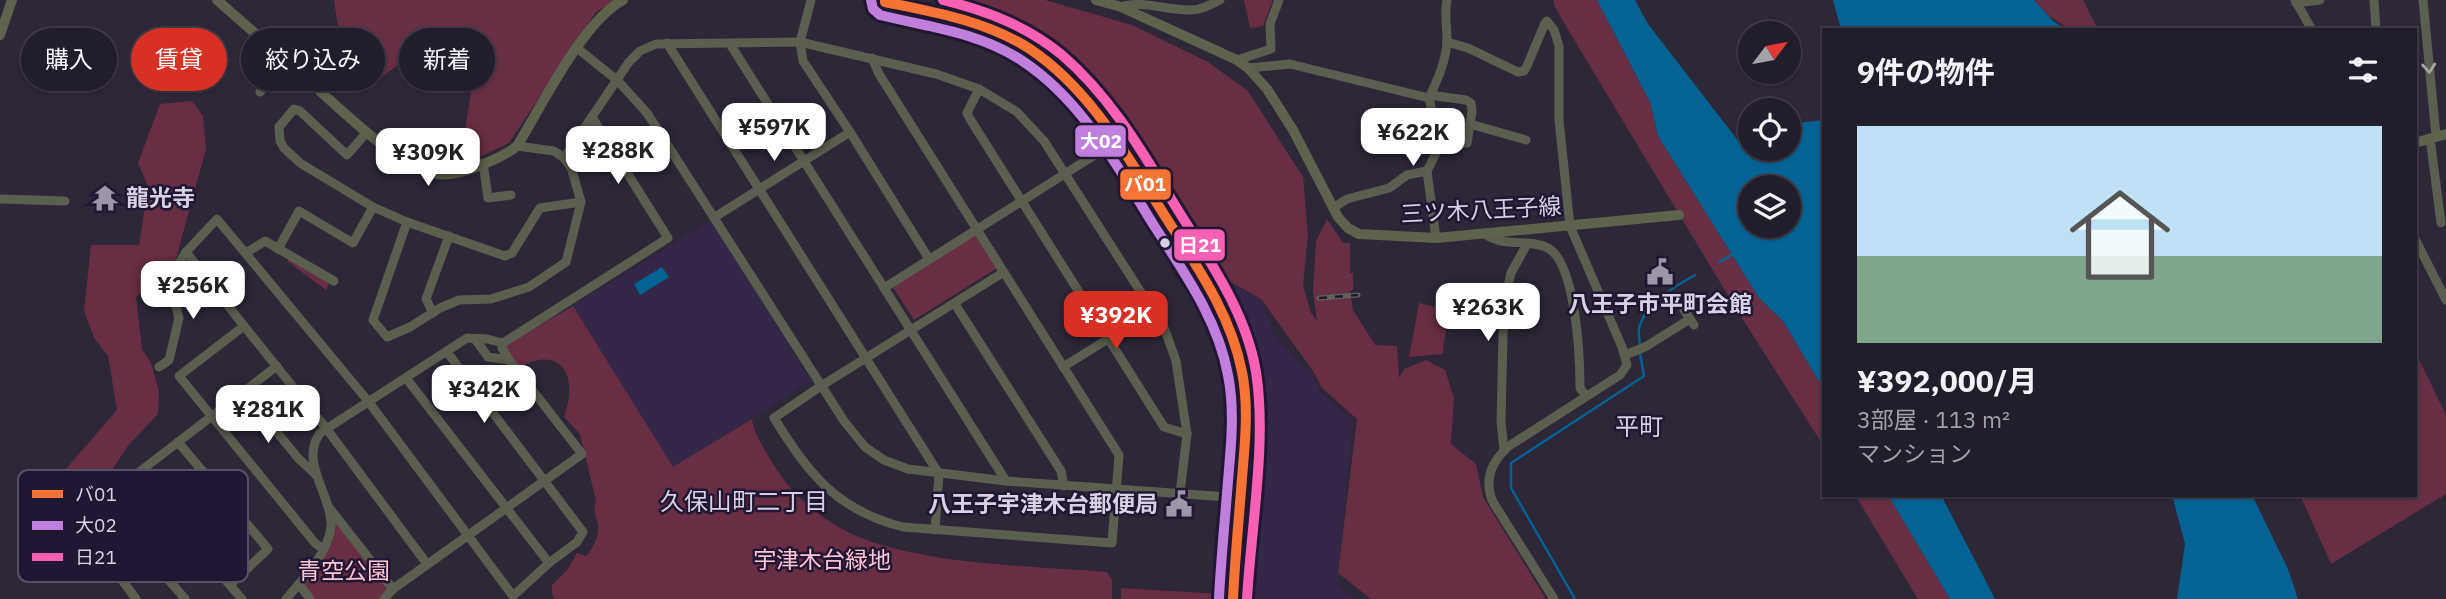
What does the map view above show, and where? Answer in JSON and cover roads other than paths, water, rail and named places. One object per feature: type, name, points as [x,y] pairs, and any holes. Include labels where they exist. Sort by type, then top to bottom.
[{"type":"main road","points":[[0,35],[12,0]]},
{"type":"main road","points":[[217,0],[249,28]]},
{"type":"main road","points":[[321,91],[367,132],[397,154],[432,173],[454,173],[506,154],[517,146],[577,48],[607,11],[623,0]]},
{"type":"main road","name":"三ツ木八王子線","points":[[1096,0],[1121,7],[1237,60],[1248,68],[1267,89],[1293,130],[1332,208],[1348,228],[1359,234],[1436,238],[1679,215]]},
{"type":"main road","points":[[2417,142],[2437,136]]},
{"type":"street","points":[[811,0],[800,42],[803,61],[929,259]]},
{"type":"street","points":[[878,0],[955,17],[1009,37],[1029,48],[1070,81],[1095,108],[1209,287],[1232,337],[1242,372],[1246,415],[1233,599]]},
{"type":"street","points":[[1121,7],[1133,1],[1188,10],[1199,9],[1220,0]]},
{"type":"street","points":[[1237,60],[1271,49],[1270,24],[1279,0]]},
{"type":"street","points":[[1436,238],[1427,171],[1440,145],[1430,97],[1447,42],[1447,0]]},
{"type":"street","points":[[2311,28],[2296,1],[2320,0]]},
{"type":"street","points":[[2374,0],[2376,28]]},
{"type":"street","points":[[2423,0],[2437,136],[2441,223]]},
{"type":"street","points":[[1447,42],[1468,48],[1518,72],[1524,71],[1542,27],[1547,21],[1551,25],[1559,46],[1559,120],[1570,226],[1628,354],[1625,371],[1504,451],[1490,470],[1489,495],[1554,599]]},
{"type":"street","points":[[565,158],[635,55],[651,46],[667,43],[800,42],[947,77],[979,89],[1017,112],[1044,141],[1166,330],[1176,361],[1187,433],[1180,493]]},
{"type":"street","points":[[667,43],[939,474],[935,530]]},
{"type":"street","points":[[730,44],[1006,481]]},
{"type":"street","points":[[577,48],[618,80],[662,133],[821,386],[853,435],[865,447],[908,470],[1064,486],[1241,498]]},
{"type":"street","points":[[872,58],[879,74],[976,229],[1004,272],[1119,455],[1112,544],[903,527],[872,518],[840,500],[817,480],[774,418],[1004,272]]},
{"type":"street","points":[[1248,68],[1290,64],[1430,97],[1466,100],[1471,103],[1466,143],[1440,145]]},
{"type":"street","points":[[979,89],[967,113],[970,119],[1164,428],[1187,433]]},
{"type":"street","points":[[367,132],[348,155],[300,111],[294,109],[279,127],[280,141],[284,148],[300,163],[373,207],[407,222],[505,256],[512,253],[540,208],[581,202]]},
{"type":"street","points":[[286,599],[323,549],[331,525],[317,476],[313,447],[326,428],[467,338],[503,343],[668,238],[592,117]]},
{"type":"street","points":[[1470,124],[1525,140]]},
{"type":"street","points":[[715,217],[850,132]]},
{"type":"street","points":[[884,288],[1117,141]]},
{"type":"street","points":[[407,222],[373,320],[387,337],[459,300],[491,299],[529,288],[545,279],[566,262],[581,202],[572,170],[565,158],[554,151],[517,146]]},
{"type":"street","points":[[482,163],[488,198],[511,195]]},
{"type":"street","points":[[1332,208],[1347,199],[1389,188],[1407,175],[1427,171]]},
{"type":"street","points":[[0,200],[65,201]]},
{"type":"street","points":[[278,249],[299,211],[353,243],[373,207]]},
{"type":"street","points":[[159,367],[169,359],[179,318],[174,299],[173,273],[186,252],[217,219],[368,401],[511,598],[548,563],[577,542],[583,533],[447,352]]},
{"type":"street","points":[[1485,234],[1492,240],[1549,249],[1564,267],[1572,295],[1580,388],[1586,396]]},
{"type":"street","points":[[433,313],[426,299],[449,236]]},
{"type":"street","points":[[246,253],[265,241],[334,281]]},
{"type":"street","points":[[2417,243],[2446,300]]},
{"type":"street","points":[[1504,451],[1501,421],[1503,334],[1508,286],[1511,273],[1527,244]]},
{"type":"street","points":[[186,252],[326,428],[427,565]]},
{"type":"street","points":[[955,304],[1062,471],[1064,486]]},
{"type":"street","points":[[1063,367],[1153,311]]},
{"type":"street","points":[[1628,354],[1689,318]]},
{"type":"street","points":[[244,326],[179,376],[315,543],[323,549]]},
{"type":"street","points":[[475,339],[488,356],[509,360]]},
{"type":"street","points":[[384,599],[393,589],[582,454],[509,360],[502,348],[503,343]]},
{"type":"street","points":[[142,470],[276,366]]},
{"type":"street","points":[[405,378],[548,563]]},
{"type":"street","points":[[244,392],[298,458],[317,476]]},
{"type":"street","points":[[178,442],[201,470]]},
{"type":"street","points":[[327,505],[393,589]]},
{"type":"street","points":[[248,526],[268,550],[248,568]]},
{"type":"street","points":[[124,582],[136,599]]},
{"type":"street","points":[[170,582],[185,599]]},
{"type":"street","points":[[227,582],[242,599]]},
{"type":"street","points":[[230,585],[233,582]]},
{"type":"street","points":[[299,584],[310,599]]},
{"type":"water","points":[[1597,0],[1635,0],[1648,24],[1738,141],[1738,161],[1801,161],[1801,123],[1822,120],[1822,386],[1783,321],[1759,298],[1658,136],[1650,102]]},
{"type":"water","points":[[1833,0],[2034,0],[2053,21],[2064,28],[1840,28]]},
{"type":"water","points":[[662,267],[669,277],[640,295],[634,284]]},
{"type":"water","points":[[1889,497],[1942,497],[1995,599],[1950,599]]},
{"type":"water","points":[[2173,497],[2253,497],[2288,569],[2298,599],[2177,599],[2185,544]]},
{"type":"waterway","points":[[1719,262],[1732,255]]},
{"type":"waterway","points":[[1640,346],[1639,329],[1647,312],[1661,297],[1695,275]]},
{"type":"waterway","points":[[1575,599],[1511,488],[1511,463],[1644,376],[1640,353]]},
{"type":"railway","points":[[1319,298],[1358,295]]},
{"type":"place","name":"龍光寺","points":[[105,198]]},
{"type":"place","name":"八王子市平町会館","points":[[1660,272]]},
{"type":"place","name":"八王子宇津木台郵便局","points":[[1179,504]]},
{"type":"district","name":"平町","points":[[1639,427]]},
{"type":"district","name":"久保山町二丁目","points":[[744,502]]},
{"type":"park label","name":"宇津木台緑地","points":[[822,560]]},
{"type":"park label","name":"青空公園","points":[[344,571]]}]
